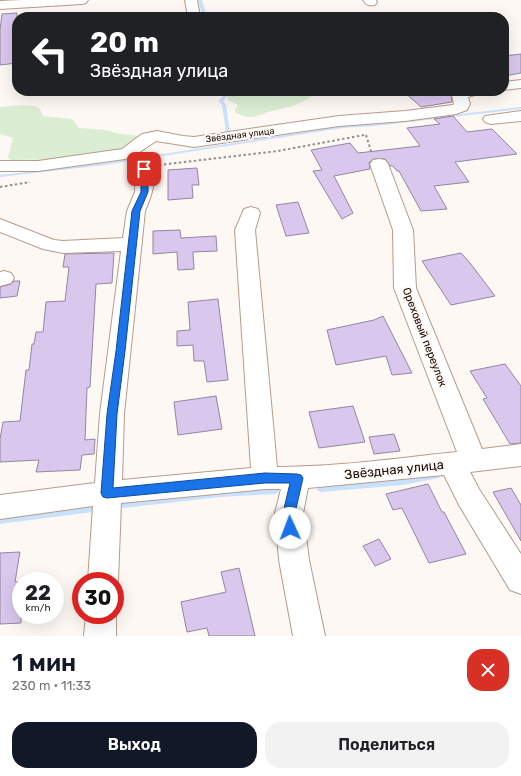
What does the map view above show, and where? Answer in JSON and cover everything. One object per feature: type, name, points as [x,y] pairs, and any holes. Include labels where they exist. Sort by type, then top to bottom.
[{"type":"street","points":[[0,5],[82,0]]},
{"type":"street","points":[[191,0],[193,12]]},
{"type":"street","points":[[38,2],[41,12]]},
{"type":"street","points":[[509,85],[521,84]]},
{"type":"street","name":"Звёздная улица","points":[[0,166],[38,166],[125,154],[133,151],[146,139],[151,137],[168,136],[180,141],[194,142],[345,120],[405,116],[456,109],[461,107],[462,104],[460,96]]},
{"type":"street","points":[[491,119],[521,116]]},
{"type":"street","name":"Ореховый переулок","points":[[379,164],[403,230],[405,288],[463,462]]},
{"type":"street","points":[[103,572],[112,414],[136,211],[144,192],[144,169]]},
{"type":"street","points":[[251,213],[245,230],[265,478]]},
{"type":"street","points":[[0,225],[50,245],[63,247],[132,244]]},
{"type":"street","points":[[463,462],[521,455]]},
{"type":"street","name":"Звёздная улица","points":[[0,507],[107,493],[265,478],[297,478],[463,462],[469,497],[521,580]]},
{"type":"street","points":[[297,478],[289,513],[294,560],[309,636]]},
{"type":"street","points":[[100,636],[101,624]]},
{"type":"path","points":[[144,169],[159,165],[278,151],[356,138],[370,133]]},
{"type":"green space","points":[[227,96],[311,96],[285,108],[250,117],[236,113],[235,110],[238,105],[228,100]]},
{"type":"green space","points":[[21,105],[35,106],[40,109],[43,116],[72,119],[79,128],[105,130],[139,136],[146,145],[70,159],[12,160],[8,158],[13,138],[0,134],[0,107]]},
{"type":"building","points":[[12,13],[12,64],[0,65],[0,30],[2,14]]},
{"type":"building","points":[[521,54],[521,73],[509,75],[509,55]]},
{"type":"building","points":[[409,96],[451,96],[452,102],[421,107]]},
{"type":"building","points":[[453,116],[467,132],[492,129],[517,154],[455,162],[469,182],[434,186],[447,209],[421,211],[399,171],[397,171],[393,166],[390,166],[385,159],[373,159],[369,163],[370,169],[334,176],[353,213],[342,219],[313,171],[322,170],[311,150],[350,143],[358,153],[420,146],[407,128],[440,124],[434,119]]},
{"type":"building","points":[[197,168],[199,185],[192,185],[193,198],[168,200],[168,170]]},
{"type":"building","points":[[298,202],[309,233],[286,236],[276,205]]},
{"type":"building","points":[[180,230],[181,238],[216,236],[217,251],[193,252],[194,269],[178,270],[177,252],[153,254],[153,231]]},
{"type":"building","points":[[114,253],[112,283],[96,284],[90,387],[87,388],[85,440],[95,439],[94,454],[82,455],[80,470],[36,472],[39,460],[0,462],[0,439],[3,422],[20,421],[26,370],[29,370],[32,344],[34,344],[36,332],[43,332],[46,302],[65,301],[69,267],[63,267],[65,254]]},
{"type":"building","points":[[461,253],[495,296],[451,305],[422,261]]},
{"type":"building","points":[[14,281],[20,281],[17,296],[0,298],[0,287],[11,284]]},
{"type":"building","points":[[218,299],[228,380],[207,382],[204,361],[194,361],[193,345],[177,346],[177,331],[190,330],[188,302]]},
{"type":"building","points":[[383,316],[412,373],[392,375],[386,356],[336,365],[327,330],[374,320]]},
{"type":"building","points":[[505,364],[521,386],[521,443],[510,444],[483,399],[487,398],[470,371]]},
{"type":"building","points":[[216,396],[222,429],[178,435],[174,402]]},
{"type":"building","points":[[353,406],[365,442],[319,448],[309,412]]},
{"type":"building","points":[[394,434],[400,451],[374,454],[369,437]]},
{"type":"building","points":[[428,484],[466,554],[429,563],[402,508],[393,510],[386,494]]},
{"type":"building","points":[[511,488],[521,505],[521,541],[493,492]]},
{"type":"building","points":[[379,539],[391,559],[375,566],[363,546]]},
{"type":"building","points":[[20,552],[17,572],[12,572],[12,623],[0,624],[0,553]]},
{"type":"building","points":[[239,568],[255,636],[209,636],[207,628],[187,632],[181,602],[226,592],[221,572]]},
{"type":"waterway","points":[[200,0],[204,12]]},
{"type":"waterway","points":[[225,96],[221,101],[224,105],[228,132]]},
{"type":"waterway","points":[[0,176],[105,164],[343,127],[375,125],[521,108]]},
{"type":"waterway","points":[[321,489],[403,482],[436,476]]},
{"type":"waterway","points":[[124,505],[220,494],[275,491]]},
{"type":"waterway","points":[[0,521],[93,509]]},
{"type":"route","points":[[144,169],[144,192],[136,211],[121,351],[112,414],[107,493],[265,478],[297,478],[289,513],[290,528]]}]
